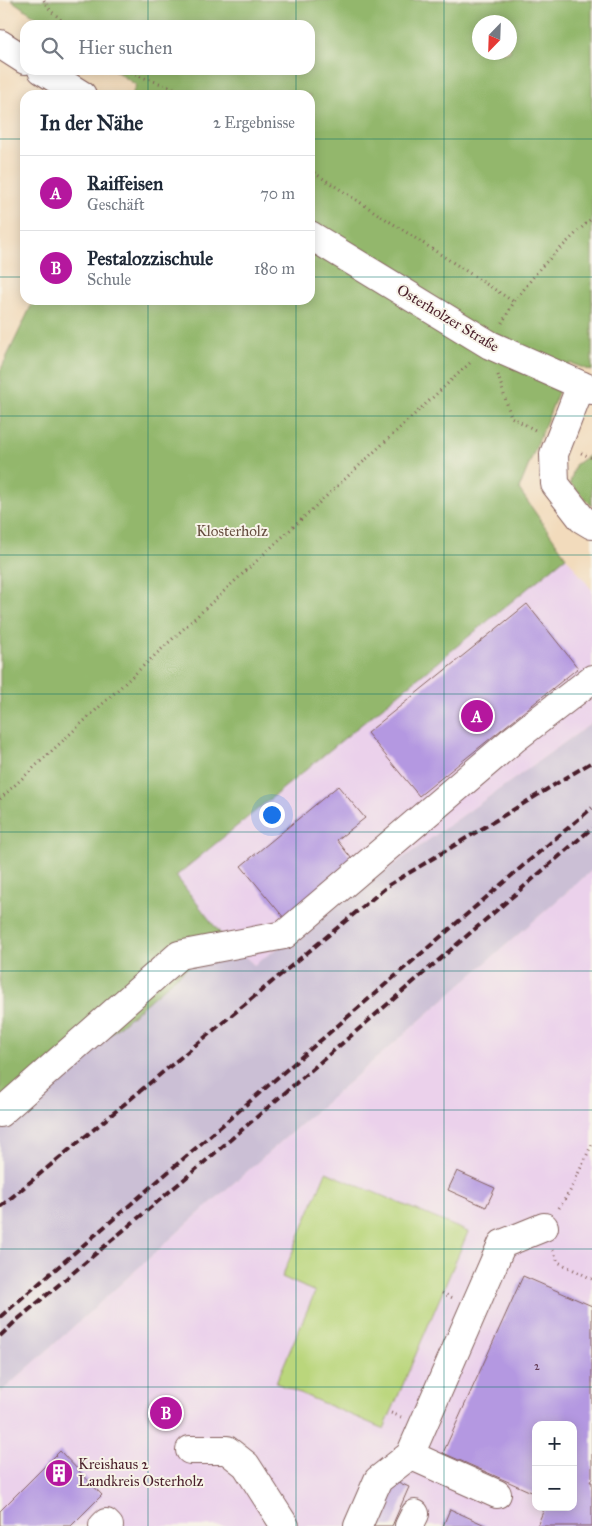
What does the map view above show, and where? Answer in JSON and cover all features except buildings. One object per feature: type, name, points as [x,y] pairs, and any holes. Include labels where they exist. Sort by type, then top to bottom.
[{"type":"street","points":[[0,44],[20,57]]},
{"type":"street","points":[[50,75],[74,90]]},
{"type":"street","name":"Osterholzer Straße","points":[[315,238],[490,345],[586,387]]},
{"type":"street","points":[[586,387],[554,454],[555,484],[582,519],[592,525]]},
{"type":"street","points":[[0,1113],[179,955],[284,935],[513,740],[592,679]]},
{"type":"street","points":[[358,1526],[378,1480],[410,1455],[502,1244],[544,1227]]},
{"type":"street","points":[[190,1450],[228,1450],[246,1465],[285,1526]]},
{"type":"street","points":[[410,1455],[497,1494]]},
{"type":"street","points":[[103,1526],[106,1523],[109,1526]]},
{"type":"path","points":[[44,0],[51,11],[61,20]]},
{"type":"path","points":[[136,75],[179,90]]},
{"type":"path","points":[[315,173],[514,302]]},
{"type":"path","points":[[0,799],[490,345],[514,302],[541,267],[592,218]]},
{"type":"path","points":[[490,345],[511,417],[559,443],[592,458]]},
{"type":"path","points":[[592,1144],[570,1191],[544,1227],[558,1262],[592,1279]]},
{"type":"shaded area","points":[[566,557],[592,590],[592,723],[254,965],[223,937],[176,876]]},
{"type":"shaded area","points":[[592,723],[592,870],[190,1221],[0,1393],[0,1129],[223,937],[254,965]]},
{"type":"shaded area","points":[[592,870],[592,1526],[0,1526],[0,1393],[190,1221]]},
{"type":"green space","name":"Klosterholz","points":[[11,0],[592,0],[592,371],[570,363],[519,489],[566,557],[176,876],[223,937],[0,1129],[0,371],[32,305],[315,305],[315,90],[134,90],[136,85],[121,75],[315,75],[315,20],[41,20]]},
{"type":"green space","points":[[592,453],[592,506],[570,483],[575,465]]},
{"type":"green space","points":[[326,1172],[468,1232],[384,1429],[276,1383],[315,1292],[282,1277]]},
{"type":"railway","points":[[0,1207],[389,885],[592,762]]},
{"type":"railway","points":[[0,1317],[592,808]]},
{"type":"railway","points":[[0,1336],[592,828]]},
{"type":"place","name":"Raiffeisen","points":[[477,716]]},
{"type":"place","name":"Pestalozzischule","points":[[166,1413]]},
{"type":"place","name":"Kreishaus 2 Landkreis Osterholz","points":[[59,1473]]}]
